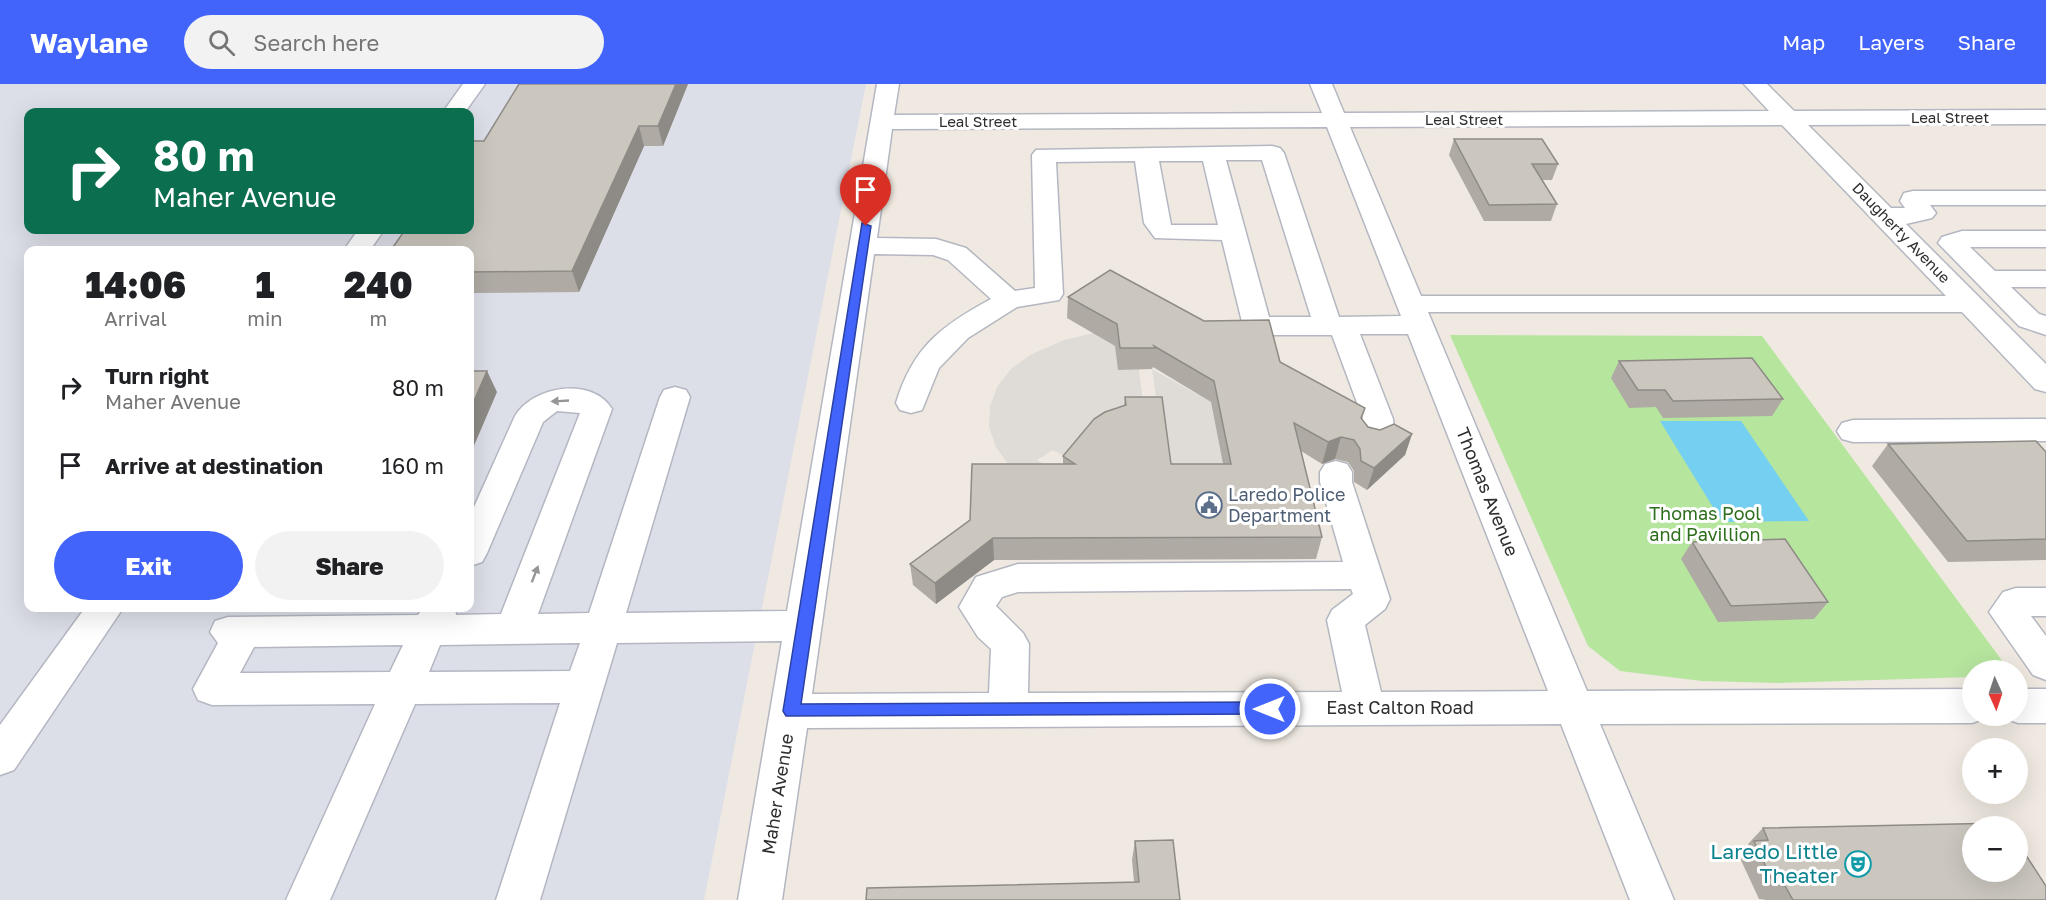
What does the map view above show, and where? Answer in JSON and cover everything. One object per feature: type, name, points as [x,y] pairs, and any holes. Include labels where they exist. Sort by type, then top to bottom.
[{"type":"street","points":[[457,108],[474,84]]},
{"type":"street","name":"Maher Avenue","points":[[760,900],[888,84]]},
{"type":"street","name":"Thomas Avenue","points":[[1321,84],[1652,900]]},
{"type":"street","name":"Daugherty Avenue","points":[[1755,84],[1971,304],[2040,370]]},
{"type":"street","points":[[2016,117],[2046,141]]},
{"type":"street","name":"Leal Street","points":[[882,122],[2046,117]]},
{"type":"street","points":[[1213,153],[1257,326],[1336,326],[1414,314],[1971,304]]},
{"type":"street","points":[[911,403],[919,375],[933,357],[969,323],[1009,300],[1050,294],[1044,155],[1272,153],[1336,326],[1378,419],[1378,429],[1373,438]]},
{"type":"street","points":[[1146,154],[1157,223],[1164,233],[1234,232]]},
{"type":"street","points":[[1884,216],[1916,216],[1923,213],[1912,201],[1913,198],[2046,198]]},
{"type":"street","points":[[2046,239],[1962,240],[1951,243],[2029,320],[2046,326]]},
{"type":"street","points":[[863,246],[936,247],[957,254],[1009,300]]},
{"type":"street","points":[[1987,279],[2046,279]]},
{"type":"street","points":[[518,900],[675,397]]},
{"type":"street","points":[[474,544],[530,416],[550,401],[582,400],[597,409],[514,629]]},
{"type":"street","points":[[1853,431],[2008,430],[2038,442]]},
{"type":"street","points":[[1336,472],[1336,482],[1372,599],[1345,620],[1365,708]]},
{"type":"street","points":[[1008,710],[1010,644],[991,627],[977,607],[989,587],[1018,578],[1365,575]]},
{"type":"street","points":[[2046,602],[2016,602],[2007,612],[2046,664]]},
{"type":"street","points":[[0,757],[102,612]]},
{"type":"street","points":[[584,687],[212,689],[236,632],[435,619],[514,629],[804,626]]},
{"type":"street","points":[[308,900],[435,619]]},
{"type":"street","name":"East Calton Road","points":[[791,711],[1962,706]]},
{"type":"shaded area","points":[[0,84],[866,84],[704,900],[0,900]]},
{"type":"shaded area","points":[[1094,333],[1115,346],[1139,369],[1145,418],[1066,457],[1053,450],[1037,460],[1053,471],[1010,467],[996,447],[989,427],[990,406],[997,387],[1011,369],[1030,355],[1064,340]]},
{"type":"shaded area","points":[[1152,369],[1211,402],[1227,485],[1169,485]]},
{"type":"green space","name":"Thomas Pool and Pavillion","points":[[1450,335],[1762,336],[2002,660],[1962,660],[1962,677],[1778,683],[1702,681],[1620,671],[1588,646]]},
{"type":"water","points":[[1660,421],[1741,421],[1809,521],[1722,522]]},
{"type":"building","points":[[519,84],[676,84],[658,126],[639,126],[572,271],[474,272],[474,246],[394,246],[402,234],[474,234],[474,141],[484,141]]},
{"type":"building","points":[[1454,139],[1542,139],[1558,164],[1532,164],[1557,204],[1489,205]]},
{"type":"building","points":[[1110,270],[1204,321],[1269,320],[1280,362],[1365,408],[1361,418],[1368,427],[1380,430],[1394,424],[1412,434],[1374,468],[1361,461],[1360,449],[1354,440],[1341,437],[1328,442],[1294,423],[1322,537],[993,538],[935,583],[910,564],[970,520],[972,464],[1075,464],[1063,456],[1094,419],[1105,412],[1126,405],[1125,397],[1162,397],[1171,464],[1231,464],[1214,381],[1154,346],[1155,348],[1120,348],[1117,324],[1068,297]]},
{"type":"building","points":[[1752,358],[1783,399],[1673,401],[1665,390],[1638,390],[1619,361]]},
{"type":"building","points":[[474,371],[487,371],[474,401]]},
{"type":"building","points":[[2036,441],[2046,452],[2046,539],[1967,541],[1888,444]]},
{"type":"building","points":[[1785,539],[1828,602],[1731,606],[1692,542]]},
{"type":"building","name":"Laredo Little Theater","points":[[1962,824],[1962,882],[2028,882],[2028,858],[2046,886],[2046,900],[1793,900],[1785,886],[1774,884],[1754,841],[1768,840],[1763,828]]},
{"type":"building","points":[[1173,840],[1180,900],[866,900],[867,888],[1139,882],[1135,841]]},
{"type":"place","name":"Laredo Police Department","points":[[1209,505]]},
{"type":"place","name":"Laredo Little Theater","points":[[1858,864]]},
{"type":"route","points":[[866,226],[791,711],[1270,709]]}]
